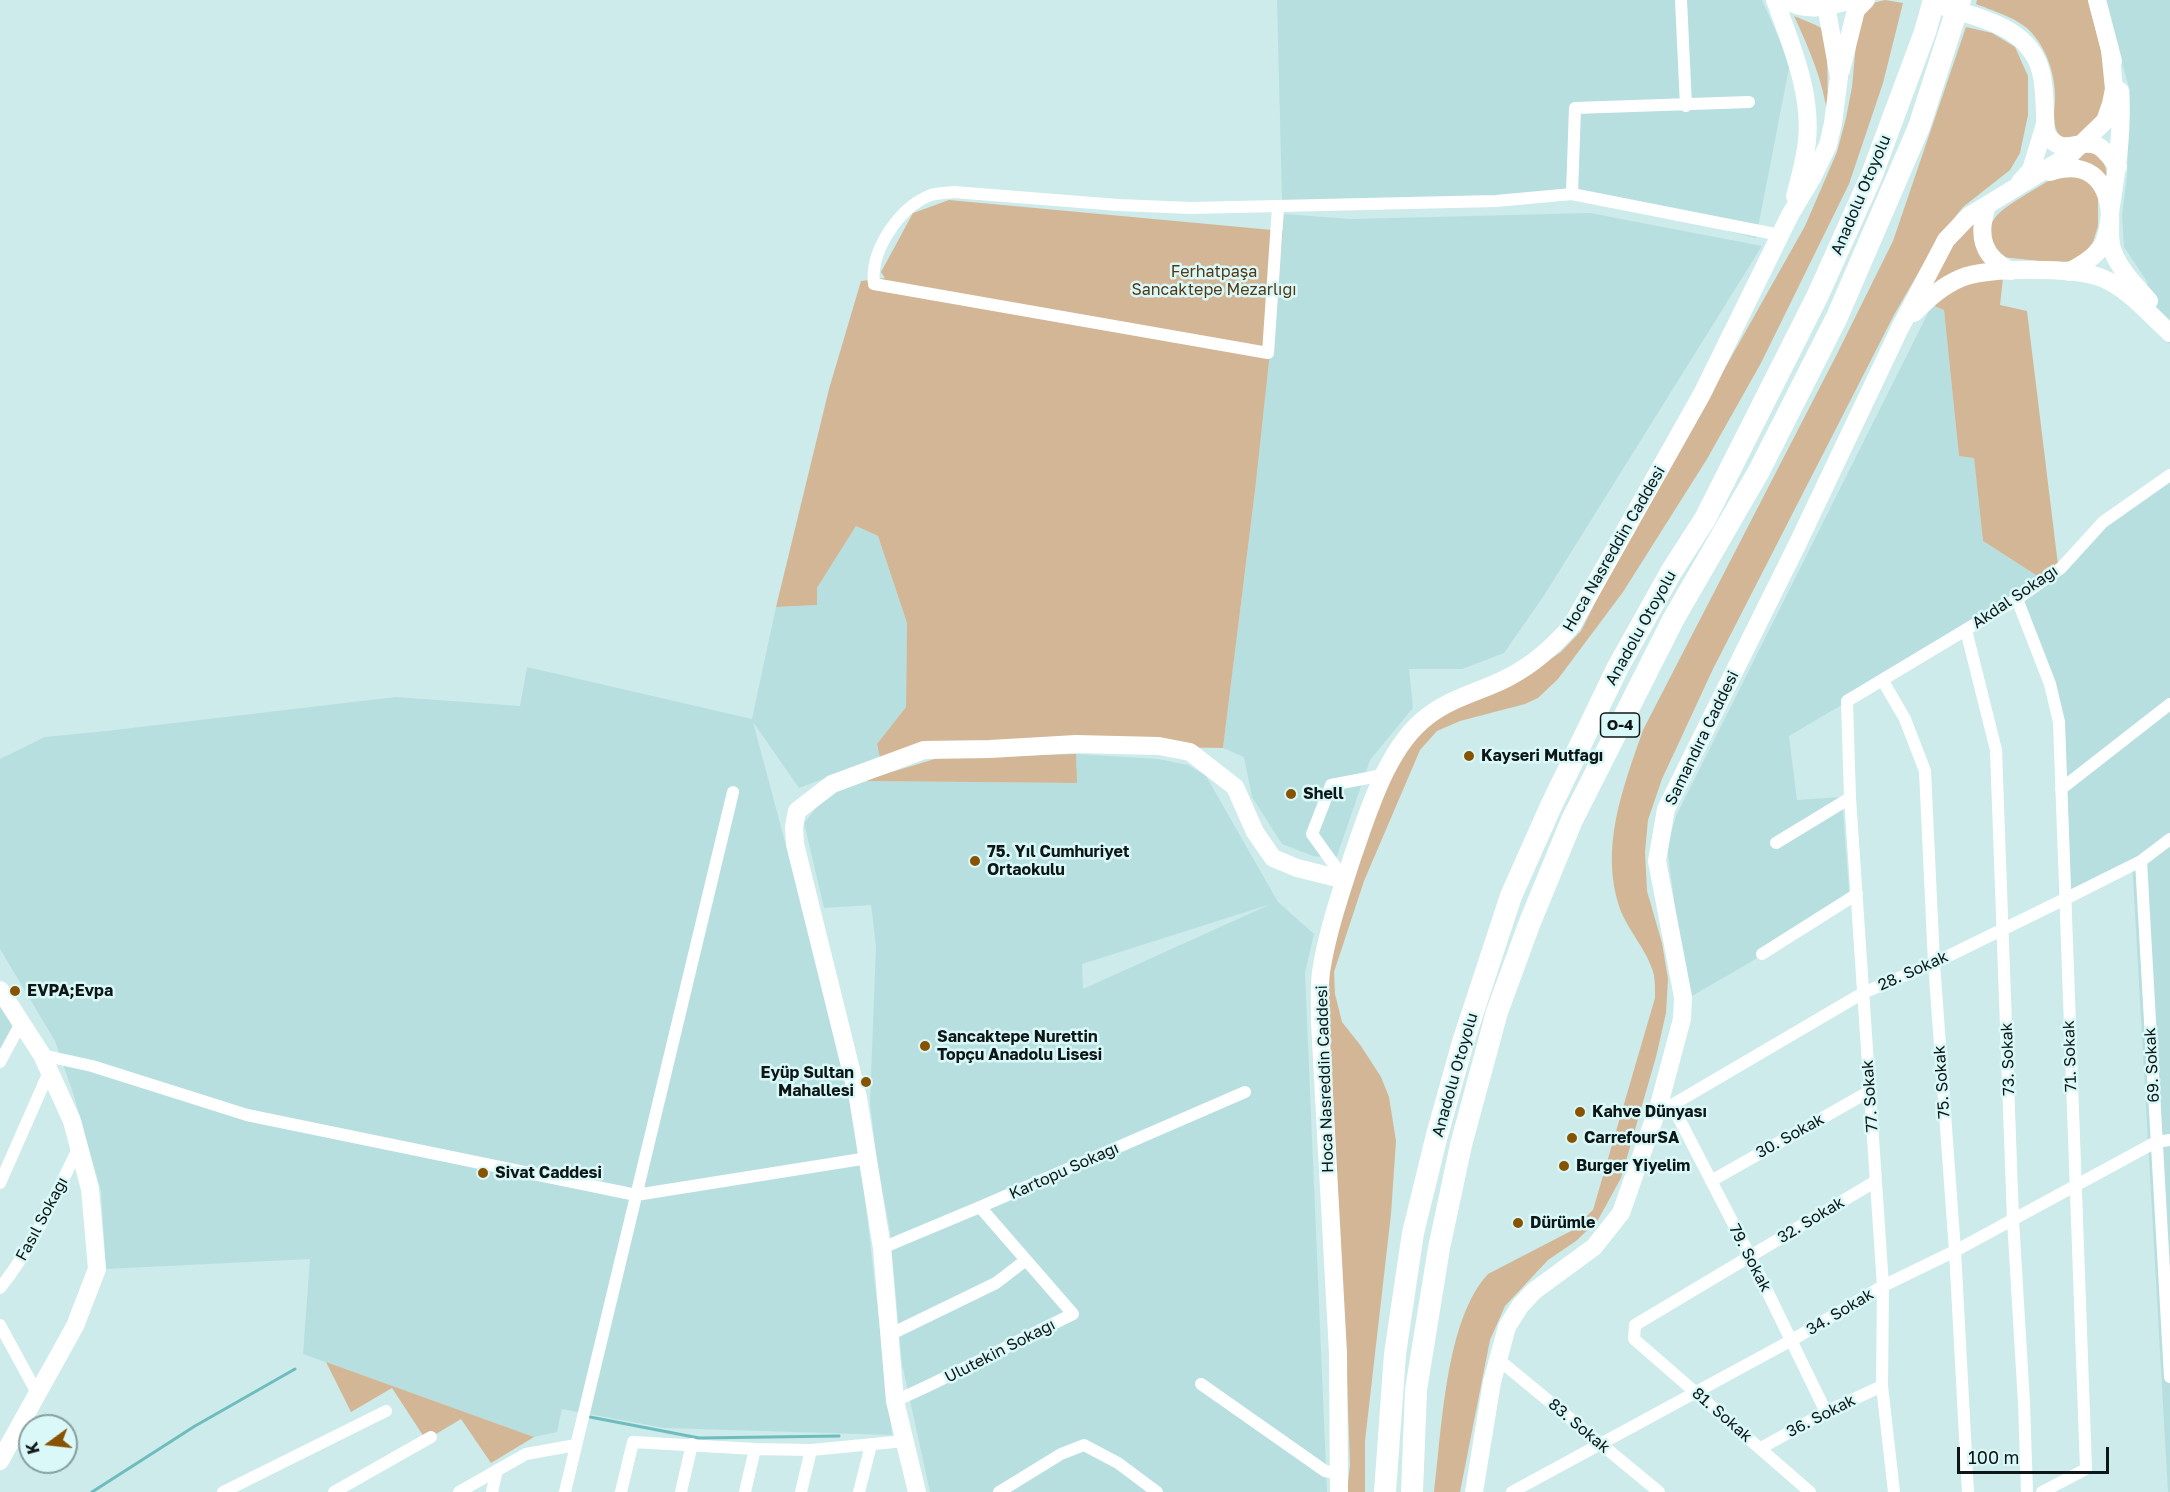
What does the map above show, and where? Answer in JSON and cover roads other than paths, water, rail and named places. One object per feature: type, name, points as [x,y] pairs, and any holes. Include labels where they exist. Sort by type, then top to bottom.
[{"type":"highway","name":"Anadolu Otoyolu","points":[[1385,1492],[1395,1354],[1413,1233],[1463,1042],[1511,896],[1551,806],[1618,667],[1671,572],[1705,519],[1817,297],[1871,177],[1925,32],[1932,0]]},
{"type":"highway","name":"Anadolu Otoyolu","points":[[1412,1492],[1416,1390],[1439,1248],[1461,1145],[1497,1012],[1530,921],[1572,820],[1669,628],[1759,471],[1837,317],[1919,127],[1960,0]]},
{"type":"main road","points":[[1774,0],[1804,89],[1807,114],[1807,141],[1802,171],[1790,215]]},
{"type":"main road","points":[[1786,0],[1802,7],[1853,0]]},
{"type":"main road","points":[[1790,215],[1828,145],[1839,77],[1856,10],[1866,0]]},
{"type":"main road","points":[[1923,0],[2009,30],[2024,42],[2036,57],[2043,87],[2046,134],[2052,142],[2059,146],[2094,144],[2099,146],[2118,167]]},
{"type":"main road","points":[[2069,272],[2086,262],[2102,246],[2118,167],[2120,88],[2097,0]]},
{"type":"main road","points":[[1826,3],[1839,77]]},
{"type":"main road","name":"Samandıra Caddesi","points":[[1474,1492],[1492,1382],[1507,1327],[1520,1306],[1534,1291],[1594,1248],[1622,1213],[1665,1105],[1682,1018],[1683,997],[1657,861],[1666,809],[1797,545],[1900,328],[1946,240],[1969,216],[2071,154],[2105,122],[2114,89],[2110,49]]},
{"type":"main road","points":[[2014,189],[2031,170],[2045,124]]},
{"type":"main road","points":[[2039,174],[2077,167],[2089,171],[2101,183],[2110,214],[2112,250],[2119,263],[2170,324]]},
{"type":"main road","points":[[1987,206],[1982,230],[1983,242],[1987,252],[1997,264],[2011,271]]},
{"type":"main road","name":"Hoca Nasreddin Caddesi","points":[[1340,1483],[1332,1224],[1320,1022],[1321,974],[1329,930],[1374,794],[1406,739],[1426,717],[1450,702],[1509,677],[1554,646],[1572,625],[1702,394],[1790,215]]},
{"type":"main road","points":[[1900,328],[1933,294],[1962,277],[1988,272],[2069,272],[2102,278],[2118,287],[2170,333]]},
{"type":"main road","points":[[917,1492],[895,1401],[882,1248],[868,1158],[850,1063],[794,834],[795,816],[800,807],[832,784],[924,750],[1076,744],[1159,746],[1190,752],[1235,787],[1255,832],[1273,858],[1296,868],[1345,880]]},
{"type":"main road","points":[[0,990],[45,1063],[72,1121],[90,1190],[97,1269],[75,1326],[0,1461]]},
{"type":"street","points":[[1681,0],[1686,106]]},
{"type":"street","points":[[1572,194],[1575,108],[1686,106],[1749,102]]},
{"type":"street","points":[[1278,207],[1268,353],[873,284],[872,272],[880,250],[894,224],[912,205],[931,195],[954,192],[1191,208],[1496,201],[1572,194],[1780,235]]},
{"type":"street","name":"Akdal Sokağı","points":[[1847,700],[1883,681],[2017,600],[2061,568],[2103,522],[2170,475]]},
{"type":"street","name":"71. Sokak","points":[[2017,600],[2050,684],[2059,722],[2086,1469],[2042,1492]]},
{"type":"street","name":"73. Sokak","points":[[1966,630],[1996,750],[2013,1220],[2024,1391],[2027,1492]]},
{"type":"street","name":"75. Sokak","points":[[1883,681],[1905,719],[1925,771],[1934,963],[1955,1251],[1968,1492]]},
{"type":"street","name":"77. Sokak","points":[[1847,700],[1850,798],[1883,1286],[1882,1386],[1894,1492]]},
{"type":"street","points":[[2061,789],[2170,704]]},
{"type":"street","points":[[1345,880],[1312,834],[1331,785],[1383,775]]},
{"type":"street","points":[[565,1492],[733,792]]},
{"type":"street","points":[[1776,843],[1850,798]]},
{"type":"street","name":"28. Sokak","points":[[1665,1105],[1863,993],[1934,963],[2141,861],[2170,839]]},
{"type":"street","name":"69. Sokak","points":[[2141,861],[2170,1377]]},
{"type":"street","points":[[1762,954],[1857,894]]},
{"type":"street","points":[[0,1062],[21,1023]]},
{"type":"street","points":[[0,1183],[45,1063],[92,1066],[247,1115],[636,1195],[868,1158]]},
{"type":"street","name":"Kartopu Sokağı","points":[[882,1248],[1245,1092]]},
{"type":"street","name":"30. Sokak","points":[[1711,1181],[1870,1092]]},
{"type":"street","name":"79. Sokak","points":[[1665,1105],[1711,1181],[1826,1412]]},
{"type":"street","name":"34. Sokak","points":[[1512,1492],[1792,1340],[1883,1286],[1955,1251],[2156,1142],[2170,1140]]},
{"type":"street","name":"Fasıl Sokağı","points":[[0,1288],[16,1268],[45,1217],[78,1147]]},
{"type":"street","name":"32. Sokak","points":[[1634,1339],[1635,1325],[1875,1181]]},
{"type":"street","name":"Ulutekin Sokağı","points":[[895,1401],[957,1373],[1073,1314],[980,1207]]},
{"type":"street","points":[[889,1335],[996,1282],[1026,1260]]},
{"type":"street","points":[[0,1325],[37,1393]]},
{"type":"street","name":"81. Sokak","points":[[1634,1339],[1810,1492]]},
{"type":"street","name":"83. Sokak","points":[[1499,1360],[1659,1492]]},
{"type":"street","points":[[1201,1384],[1340,1483]]},
{"type":"street","name":"36. Sokak","points":[[1761,1448],[1826,1412],[1882,1386]]},
{"type":"street","points":[[226,1491],[386,1411]]},
{"type":"street","points":[[334,1492],[431,1437]]},
{"type":"street","points":[[621,1492],[633,1442],[811,1450],[905,1441]]},
{"type":"street","points":[[681,1492],[692,1444]]},
{"type":"street","points":[[459,1492],[526,1454],[576,1445]]},
{"type":"street","points":[[859,1492],[871,1445]]},
{"type":"street","points":[[999,1492],[1061,1454],[1084,1445],[1118,1463],[1157,1492]]},
{"type":"street","points":[[745,1492],[755,1449]]},
{"type":"street","points":[[801,1492],[811,1450]]},
{"type":"street","points":[[492,1492],[497,1470]]},
{"type":"waterway","points":[[92,1492],[195,1426],[295,1369]]},
{"type":"waterway","points":[[590,1417],[699,1438],[839,1436]]},
{"type":"place","name":"Kayseri Mutfağı","points":[[1469,756]]},
{"type":"place","name":"Shell","points":[[1291,794]]},
{"type":"place","name":"75. Yıl Cumhuriyet Ortaokulu","points":[[975,861]]},
{"type":"place","name":"EVPA;Evpa","points":[[15,991]]},
{"type":"place","name":"Sancaktepe Nurettin Topçu Anadolu Lisesi","points":[[925,1046]]},
{"type":"place","name":"Eyüp Sultan Mahallesi","points":[[866,1082]]},
{"type":"place","name":"Kahve Dünyası","points":[[1580,1112]]},
{"type":"place","name":"CarrefourSA","points":[[1572,1138]]},
{"type":"place","name":"Burger Yiyelim","points":[[1564,1166]]},
{"type":"place","name":"Sivat Caddesi","points":[[483,1173]]},
{"type":"place","name":"Dürümle","points":[[1518,1223]]},
{"type":"park label","name":"Ferhatpaşa Sancaktepe Mezarlığı","points":[[1214,281]]}]
